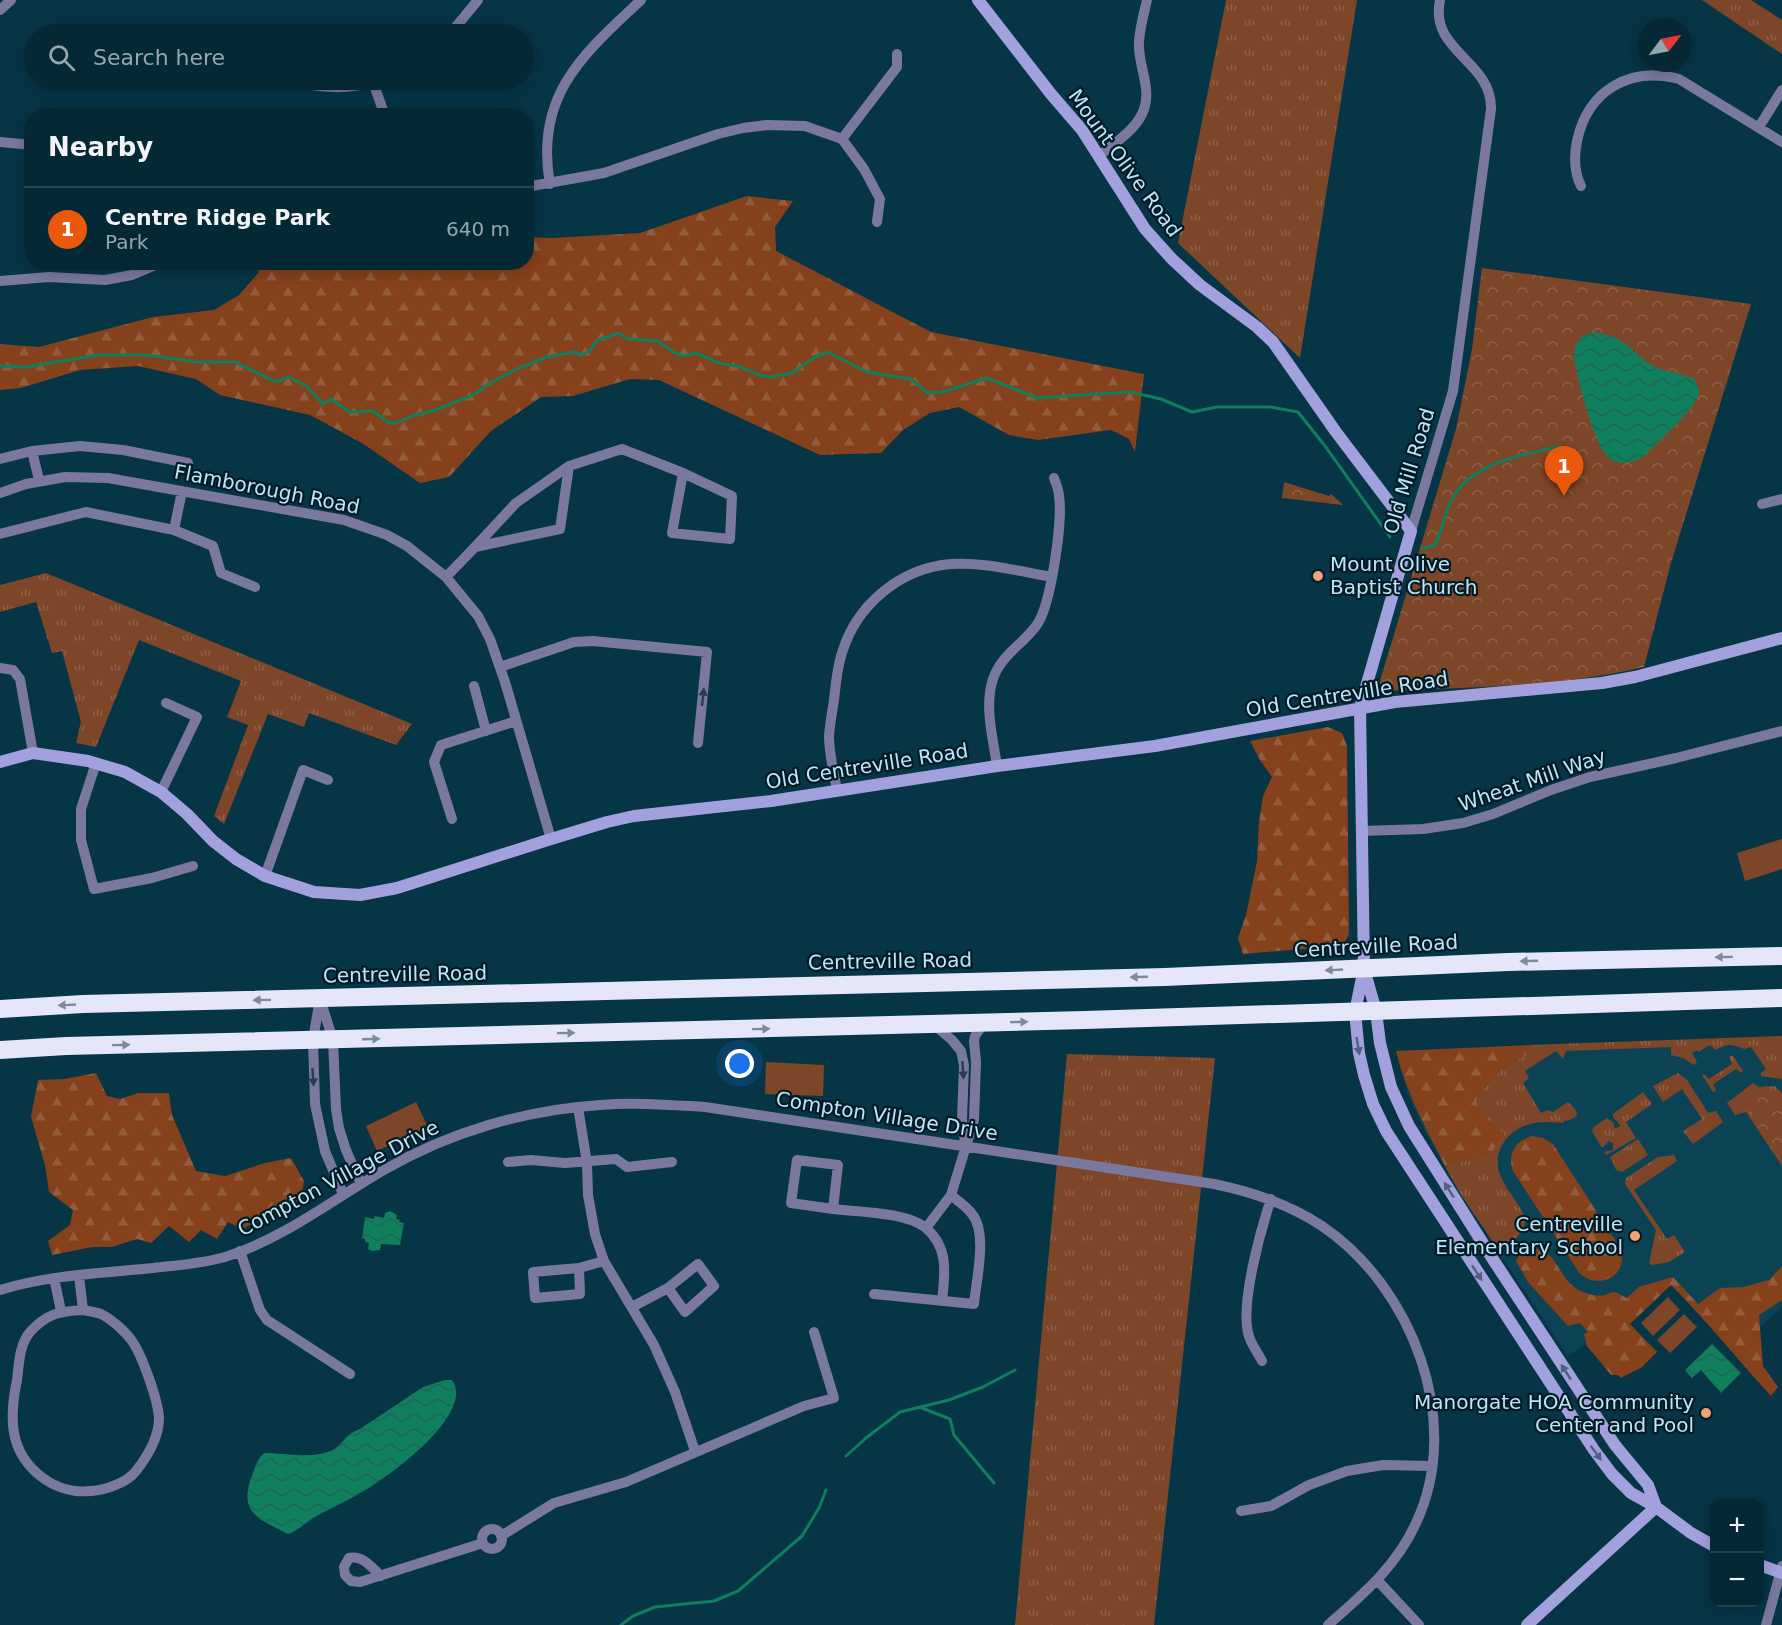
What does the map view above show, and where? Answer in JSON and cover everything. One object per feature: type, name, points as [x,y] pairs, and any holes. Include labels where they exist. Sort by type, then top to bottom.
[{"type":"highway","name":"Centreville Road","points":[[0,1009],[83,1004],[1141,977],[1540,961],[1782,956]]},
{"type":"highway","points":[[0,1050],[1782,998]]},
{"type":"street","points":[[0,10],[11,0]]},
{"type":"street","points":[[458,24],[478,0]]},
{"type":"street","points":[[550,184],[546,155],[547,140],[553,112],[566,83],[594,44],[641,0]]},
{"type":"street","name":"Mount Olive Road","points":[[978,0],[1082,130],[1132,211],[1157,243],[1200,285],[1257,327],[1273,342],[1336,432],[1411,531]]},
{"type":"street","points":[[1099,156],[1126,133],[1142,114],[1148,88],[1141,62],[1139,42],[1147,0]]},
{"type":"street","name":"Old Mill Road","points":[[1364,968],[1360,708],[1453,392],[1491,109],[1491,97],[1480,75],[1472,64],[1458,54],[1445,37],[1440,24],[1438,9],[1440,0]]},
{"type":"street","points":[[842,139],[897,67],[897,54]]},
{"type":"street","points":[[1581,186],[1575,170],[1574,154],[1583,120],[1589,108],[1600,96],[1629,79],[1654,75],[1679,80],[1782,142]]},
{"type":"street","points":[[378,90],[383,108]]},
{"type":"street","points":[[1759,127],[1782,90]]},
{"type":"street","points":[[534,185],[604,173],[718,134],[743,128],[767,125],[805,126],[842,139],[864,169],[880,199],[877,222]]},
{"type":"street","points":[[0,142],[24,144]]},
{"type":"street","points":[[0,282],[49,277],[105,280],[132,275],[144,270]]},
{"type":"street","points":[[0,459],[32,451],[80,446],[123,450],[188,463]]},
{"type":"street","points":[[446,577],[516,502],[569,466],[622,449],[682,473],[732,496],[730,539],[672,533],[682,473]]},
{"type":"street","points":[[32,451],[39,480]]},
{"type":"street","points":[[475,546],[560,529],[569,466]]},
{"type":"street","name":"Flamborough Road","points":[[0,493],[39,480],[93,476],[344,520],[366,526],[406,546],[446,577],[478,616],[490,639],[551,839]]},
{"type":"street","points":[[997,766],[989,705],[992,681],[1004,657],[1030,634],[1041,618],[1047,602],[1060,513],[1059,494],[1054,478]]},
{"type":"street","points":[[174,530],[182,491]]},
{"type":"street","points":[[1762,504],[1782,499]]},
{"type":"street","points":[[0,534],[87,512],[174,530],[213,546],[221,573],[255,587]]},
{"type":"street","points":[[837,791],[829,734],[837,672],[846,640],[857,620],[870,604],[885,590],[906,577],[941,565],[982,566],[1052,577]]},
{"type":"street","name":"Old Centreville Road","points":[[0,762],[33,753],[96,763],[125,772],[161,792],[213,841],[236,859],[265,876],[314,892],[360,895],[397,888],[551,839],[634,816],[760,803],[997,766],[1155,746],[1360,708],[1424,699],[1602,683],[1782,638]]},
{"type":"street","points":[[500,667],[574,642],[593,641],[707,652],[698,743]]},
{"type":"street","points":[[0,668],[13,670],[20,679],[33,753]]},
{"type":"street","points":[[474,686],[486,731]]},
{"type":"street","points":[[161,792],[197,717],[166,703]]},
{"type":"street","points":[[452,819],[434,762],[441,745],[516,721]]},
{"type":"street","name":"Wheat Mill Way","points":[[1362,831],[1423,829],[1463,823],[1590,777],[1782,731]]},
{"type":"street","points":[[96,763],[81,809],[81,840],[94,889],[152,878],[192,866]]},
{"type":"street","points":[[265,876],[303,770],[328,780]]},
{"type":"street","points":[[1364,968],[1376,1011],[1380,1043],[1391,1087],[1409,1126],[1494,1261],[1615,1445],[1648,1485],[1656,1507]]},
{"type":"street","points":[[1364,968],[1355,1012],[1359,1053],[1373,1104],[1386,1131],[1594,1450],[1612,1474],[1630,1493],[1656,1507],[1691,1533],[1710,1544]]},
{"type":"street","points":[[320,998],[333,1040],[339,1128],[361,1184]]},
{"type":"street","points":[[320,998],[313,1040],[314,1083],[319,1131],[344,1194]]},
{"type":"street","points":[[926,1228],[951,1195],[974,1120],[975,1035],[984,1023]]},
{"type":"street","points":[[933,1024],[961,1051],[962,1119],[965,1146]]},
{"type":"street","name":"Compton Village Drive","points":[[0,1290],[54,1278],[205,1262],[240,1251],[277,1235],[407,1158],[477,1128],[516,1118],[578,1107],[650,1103],[705,1107],[1250,1191],[1298,1211],[1342,1242],[1374,1274],[1399,1310],[1418,1349],[1429,1391],[1434,1441],[1432,1466],[1425,1498],[1416,1523],[1406,1543],[1378,1581],[1328,1625]]},
{"type":"street","points":[[578,1107],[587,1163],[588,1195],[595,1234],[604,1261],[654,1345],[675,1392],[695,1451]]},
{"type":"street","points":[[508,1162],[531,1160],[587,1163],[616,1160],[627,1167],[672,1162]]},
{"type":"street","points":[[832,1209],[838,1165],[797,1160],[791,1203],[832,1209],[884,1215],[915,1221],[926,1228],[938,1241],[944,1255],[942,1300]]},
{"type":"street","points":[[874,1294],[974,1304],[980,1239],[979,1225],[973,1215],[951,1195]]},
{"type":"street","points":[[1262,1360],[1249,1336],[1248,1302],[1253,1266],[1271,1199]]},
{"type":"street","points":[[240,1251],[260,1310],[267,1320],[350,1374]]},
{"type":"street","points":[[579,1268],[580,1294],[535,1298],[533,1272],[579,1268],[604,1261]]},
{"type":"street","points":[[632,1307],[668,1288],[698,1264],[714,1286],[685,1312],[668,1288]]},
{"type":"street","points":[[79,1276],[83,1310]]},
{"type":"street","points":[[54,1278],[61,1311]]},
{"type":"street","points":[[83,1310],[100,1314],[114,1323],[132,1341],[151,1383],[159,1419],[151,1451],[133,1475],[104,1490],[80,1492],[59,1488],[36,1474],[20,1453],[13,1426],[14,1395],[20,1353],[29,1334],[42,1321],[61,1311],[83,1310]]},
{"type":"street","points":[[381,1576],[483,1544],[482,1538],[488,1530],[498,1532],[501,1536],[554,1503],[626,1482],[804,1406],[834,1398],[814,1332]]},
{"type":"street","points":[[1241,1511],[1271,1506],[1309,1485],[1347,1471],[1383,1465],[1432,1466]]},
{"type":"street","points":[[1527,1625],[1656,1507]]},
{"type":"street","points":[[1764,1566],[1781,1571],[1766,1625]]},
{"type":"street","points":[[1378,1581],[1419,1625]]},
{"type":"shaded area","name":"Centreville Elementary School","points":[[1782,1037],[1782,1307],[1739,1346],[1676,1282],[1568,1356],[1458,1191],[1408,1095],[1397,1051]]},
{"type":"green space","points":[[1226,0],[1357,0],[1300,358],[1178,243]]},
{"type":"green space","points":[[1702,0],[1751,0],[1782,20],[1782,54]]},
{"type":"green space","points":[[747,196],[793,201],[775,227],[776,251],[931,332],[1144,374],[1135,452],[1129,439],[1111,430],[1038,440],[1009,435],[959,407],[930,413],[903,430],[881,453],[820,455],[659,380],[630,379],[573,396],[541,397],[491,431],[449,477],[420,483],[362,443],[310,415],[220,395],[196,379],[138,366],[80,370],[21,388],[0,390],[0,344],[39,347],[153,317],[214,310],[239,295],[259,272],[258,270],[534,270],[534,237],[640,233]]},
{"type":"green space","points":[[1482,268],[1751,304],[1671,563],[1644,667],[1580,679],[1482,687],[1384,691],[1379,684],[1456,429],[1472,349]]},
{"type":"green space","points":[[1284,482],[1329,496],[1331,494],[1343,505],[1282,498]]},
{"type":"green space","points":[[46,573],[412,724],[396,745],[309,713],[304,727],[268,714],[224,824],[214,816],[248,725],[227,717],[241,681],[139,640],[96,747],[76,743],[81,722],[62,651],[52,653],[36,602],[0,612],[0,585]]},
{"type":"green space","points":[[1328,727],[1342,733],[1347,746],[1349,934],[1345,942],[1338,946],[1243,954],[1238,938],[1246,915],[1257,861],[1263,796],[1272,777],[1250,741]]},
{"type":"green space","points":[[1782,839],[1782,869],[1745,881],[1737,853]]},
{"type":"green space","points":[[1782,1036],[1782,1079],[1761,1076],[1766,1069],[1751,1047],[1744,1049],[1730,1045],[1716,1050],[1710,1045],[1698,1052],[1697,1050],[1692,1053],[1697,1062],[1694,1065],[1683,1058],[1671,1055],[1671,1047],[1566,1051],[1563,1059],[1556,1051],[1525,1071],[1529,1078],[1523,1083],[1541,1113],[1548,1110],[1553,1112],[1568,1102],[1576,1110],[1577,1116],[1564,1123],[1541,1122],[1527,1125],[1513,1132],[1503,1144],[1498,1159],[1500,1175],[1526,1219],[1519,1235],[1505,1244],[1493,1242],[1445,1166],[1491,1153],[1476,1101],[1497,1074],[1526,1055],[1529,1045]]},
{"type":"green space","points":[[1529,1045],[1526,1055],[1497,1074],[1476,1101],[1480,1110],[1485,1112],[1504,1135],[1491,1153],[1445,1166],[1411,1096],[1396,1051]]},
{"type":"green space","points":[[1067,1054],[1215,1058],[1154,1625],[1015,1625]]},
{"type":"green space","points":[[1731,1056],[1743,1071],[1742,1073],[1736,1069],[1713,1084],[1716,1091],[1713,1092],[1702,1075],[1704,1074],[1709,1079],[1732,1064],[1729,1057]]},
{"type":"green space","points":[[766,1062],[824,1065],[823,1096],[765,1094]]},
{"type":"green space","points":[[96,1073],[107,1096],[120,1099],[138,1093],[169,1093],[172,1115],[196,1171],[225,1176],[265,1163],[291,1158],[304,1181],[301,1200],[279,1207],[243,1229],[228,1222],[217,1239],[201,1230],[189,1242],[169,1226],[151,1243],[137,1239],[112,1247],[92,1247],[52,1255],[48,1241],[70,1225],[73,1210],[49,1192],[45,1165],[31,1117],[38,1080],[64,1079]]},
{"type":"green space","points":[[1678,1073],[1687,1080],[1708,1113],[1716,1111],[1723,1122],[1693,1144],[1683,1131],[1702,1119],[1682,1089],[1663,1102],[1653,1086]]},
{"type":"green space","points":[[1753,1083],[1759,1087],[1775,1086],[1782,1093],[1782,1166],[1746,1112],[1735,1115],[1727,1103]]},
{"type":"green space","points":[[1768,1086],[1782,1107],[1782,1152],[1777,1155],[1743,1103]]},
{"type":"green space","points":[[1643,1092],[1652,1104],[1626,1122],[1636,1138],[1606,1155],[1604,1152],[1613,1150],[1613,1143],[1609,1141],[1602,1148],[1592,1131],[1594,1127],[1607,1118],[1614,1123],[1614,1128],[1619,1127],[1613,1114]]},
{"type":"green space","points":[[416,1102],[428,1127],[377,1151],[366,1126]]},
{"type":"green space","points":[[1532,1136],[1543,1138],[1553,1144],[1620,1248],[1621,1265],[1612,1277],[1597,1281],[1580,1274],[1513,1171],[1511,1159],[1514,1149],[1521,1141]]},
{"type":"green space","points":[[1638,1139],[1648,1155],[1622,1172],[1616,1170],[1610,1157]]},
{"type":"green space","points":[[1674,1155],[1677,1161],[1634,1190],[1667,1239],[1674,1235],[1685,1252],[1669,1262],[1652,1265],[1649,1263],[1656,1230],[1625,1184],[1626,1178],[1658,1157]]},
{"type":"green space","points":[[1531,1248],[1546,1252],[1568,1282],[1584,1293],[1605,1295],[1614,1292],[1627,1298],[1639,1287],[1673,1277],[1698,1304],[1720,1288],[1743,1287],[1769,1280],[1782,1266],[1782,1300],[1759,1315],[1763,1366],[1778,1387],[1771,1396],[1671,1285],[1630,1324],[1657,1352],[1642,1367],[1621,1378],[1618,1375],[1611,1375],[1587,1346],[1584,1334],[1588,1332],[1580,1323],[1568,1326],[1528,1282],[1516,1261],[1520,1254]]},
{"type":"green space","points":[[1668,1297],[1680,1310],[1653,1336],[1641,1323]]},
{"type":"green space","points":[[1684,1314],[1697,1327],[1670,1353],[1657,1340]]},
{"type":"water","points":[[1594,332],[1614,337],[1629,346],[1646,362],[1660,369],[1694,378],[1698,387],[1699,392],[1692,407],[1638,460],[1624,463],[1607,456],[1591,423],[1574,354],[1581,337]]},
{"type":"water","points":[[390,1211],[397,1215],[396,1219],[400,1220],[399,1222],[404,1223],[400,1245],[381,1244],[380,1250],[368,1249],[369,1243],[362,1238],[365,1217],[384,1218],[385,1213]]},
{"type":"water","points":[[1712,1344],[1741,1373],[1721,1393],[1701,1370],[1692,1378],[1685,1370]]},
{"type":"water","points":[[452,1380],[456,1393],[453,1408],[430,1439],[398,1468],[372,1486],[288,1534],[254,1514],[248,1500],[248,1490],[257,1462],[264,1453],[309,1455],[327,1452],[423,1387]]},
{"type":"waterway","points":[[0,366],[27,367],[98,355],[146,355],[197,362],[235,362],[276,382],[289,377],[306,386],[323,404],[331,399],[349,412],[373,411],[389,423],[396,423],[475,394],[490,383],[519,368],[547,357],[574,352],[581,355],[590,351],[596,341],[619,333],[628,339],[658,341],[673,352],[684,356],[696,353],[719,363],[741,367],[770,377],[792,373],[815,357],[827,352],[867,372],[911,379],[928,393],[942,392],[987,378],[1037,398],[1130,392],[1161,399],[1192,412],[1217,407],[1270,407],[1298,412],[1390,537]]},
{"type":"waterway","points":[[1422,549],[1435,545],[1449,505],[1457,491],[1468,479],[1497,463],[1561,446]]},
{"type":"waterway","points":[[846,1456],[900,1412],[949,1400],[983,1387],[1015,1370]]},
{"type":"waterway","points":[[922,1408],[950,1419],[954,1435],[994,1483]]},
{"type":"waterway","points":[[621,1625],[633,1616],[655,1607],[714,1601],[738,1591],[802,1536],[819,1508],[826,1490]]},
{"type":"place","name":"Centre Ridge Park","points":[[1564,496]]},
{"type":"place","name":"Mount Olive Baptist Church","points":[[1318,576]]},
{"type":"place","name":"Centreville Elementary School","points":[[1635,1236]]},
{"type":"place","name":"Manorgate HOA Community Center and Pool","points":[[1706,1413]]}]
